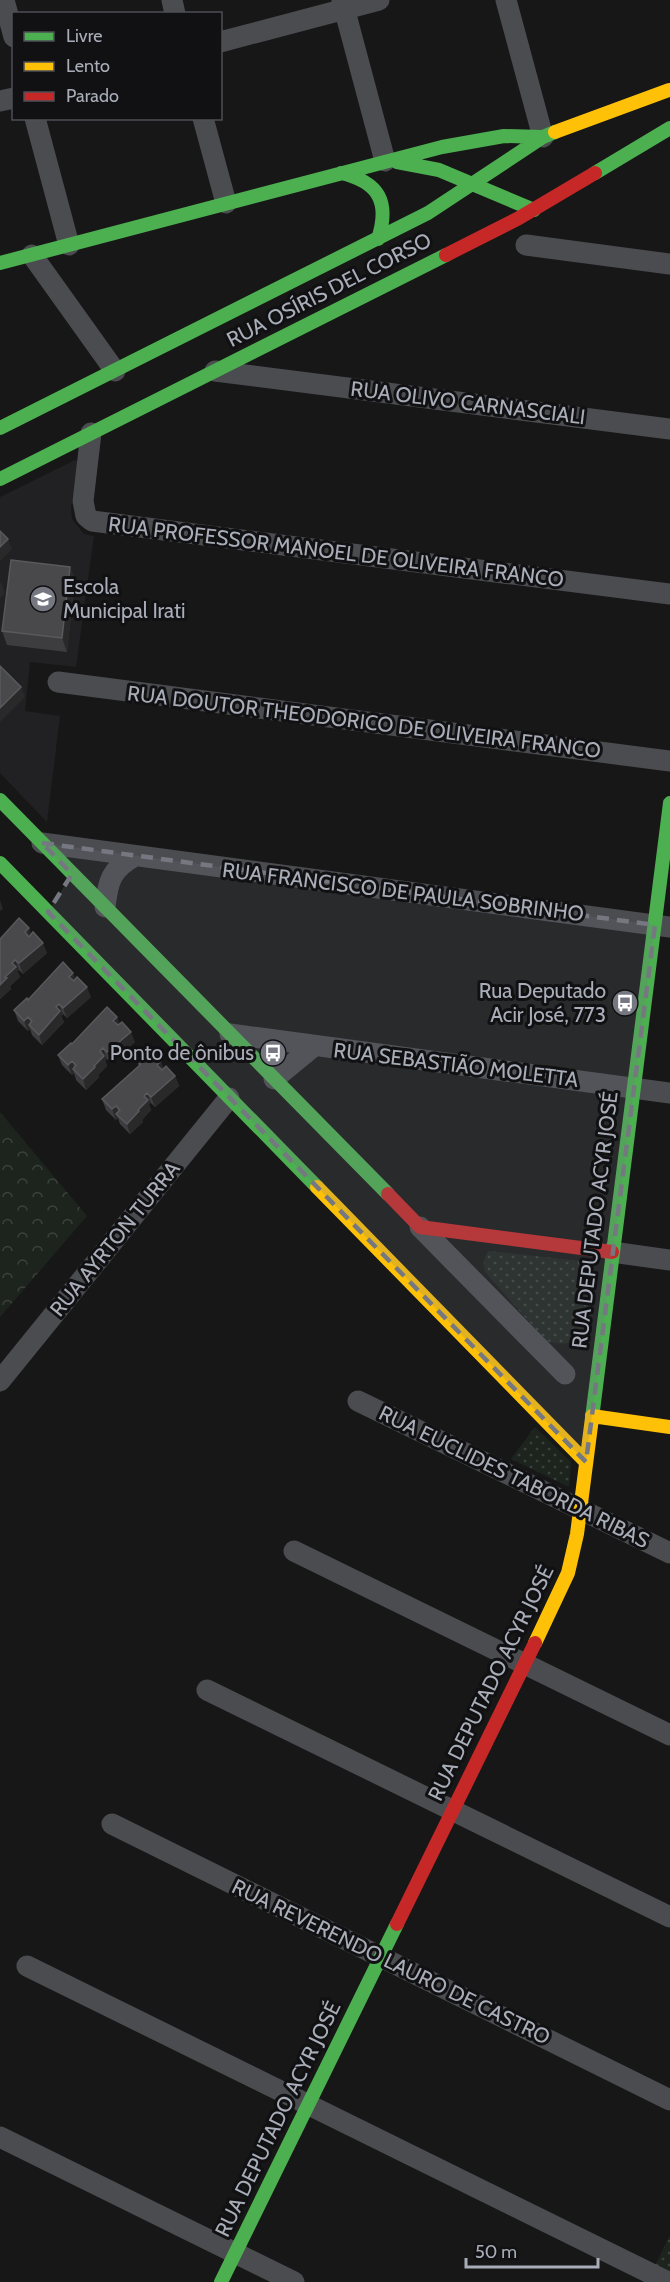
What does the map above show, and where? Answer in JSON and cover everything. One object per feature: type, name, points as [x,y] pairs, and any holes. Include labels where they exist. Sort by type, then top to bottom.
[{"type":"street","points":[[4,0],[12,29]]},
{"type":"street","points":[[222,41],[343,5],[379,0]]},
{"type":"street","points":[[0,263],[385,161],[485,137],[515,134],[543,137],[506,0]]},
{"type":"street","points":[[343,5],[385,161]]},
{"type":"street","points":[[669,108],[670,89]]},
{"type":"street","name":"RUA OSÍRIS DEL CORSO","points":[[0,428],[428,213],[522,148],[543,137],[670,89]]},
{"type":"street","points":[[36,120],[69,245]]},
{"type":"street","points":[[204,120],[226,203]]},
{"type":"street","name":"RUA OSÍRIS DEL CORSO","points":[[0,478],[534,210],[670,128]]},
{"type":"street","points":[[385,161],[439,170],[534,210]]},
{"type":"street","points":[[341,174],[356,176],[369,183],[379,195],[384,210],[384,225],[378,239]]},
{"type":"street","points":[[526,245],[670,264]]},
{"type":"street","points":[[32,255],[115,371]]},
{"type":"street","points":[[256,350],[258,365],[266,377]]},
{"type":"street","name":"RUA OLIVO CARNASCIALI","points":[[215,371],[670,429]]},
{"type":"street","points":[[64,396],[60,407],[65,423],[79,433],[91,433]]},
{"type":"street","points":[[16,420],[27,423],[38,435],[40,452],[34,462]]},
{"type":"street","name":"RUA PROFESSOR MANOEL DE OLIVEIRA FRANCO","points":[[91,433],[83,501],[86,516],[92,521],[670,594]]},
{"type":"street","name":"RUA DOUTOR THEODORICO DE OLIVEIRA FRANCO","points":[[57,682],[670,761]]},
{"type":"street","points":[[0,800],[42,843],[63,886],[105,907],[230,1035],[271,1082],[420,1227],[565,1374]]},
{"type":"street","name":"RUA DEPUTADO ACYR JOSÉ","points":[[221,2282],[568,1574],[580,1509],[633,1088],[662,926],[670,803]]},
{"type":"street","name":"RUA FRANCISCO DE PAULA SOBRINHO","points":[[42,843],[662,926]]},
{"type":"street","points":[[48,912],[63,886],[98,851]]},
{"type":"street","points":[[105,907],[110,881],[115,870],[135,856]]},
{"type":"street","points":[[0,863],[586,1462]]},
{"type":"street","name":"RUA SEBASTIÃO MOLETTA","points":[[230,1035],[670,1093]]},
{"type":"street","name":"RUA SEBASTIÃO MOLETTA","points":[[271,1082],[313,1047]]},
{"type":"street","points":[[229,1098],[242,1100],[252,1098]]},
{"type":"street","name":"RUA AYRTON TURRA","points":[[0,1381],[229,1098]]},
{"type":"street","points":[[420,1227],[670,1260]]},
{"type":"street","name":"RUA EUCLIDES TABORDA RIBAS","points":[[358,1401],[670,1553]]},
{"type":"street","points":[[592,1416],[670,1426]]},
{"type":"street","points":[[294,1551],[670,1734]]},
{"type":"street","points":[[207,1689],[670,1917]]},
{"type":"street","name":"RUA REVERENDO LAURO DE CASTRO","points":[[112,1824],[670,2100]]},
{"type":"street","points":[[27,1966],[668,2282]]},
{"type":"street","points":[[0,2137],[294,2282]]},
{"type":"highlighted area","points":[[42,843],[655,925],[586,1462],[48,912],[72,874]]},
{"type":"shaded area","name":"Escola Municipal Irati","points":[[75,460],[78,461],[71,508],[72,519],[84,534],[94,536],[76,667],[30,662],[25,711],[60,716],[47,822],[0,773],[0,497]]},
{"type":"green space","points":[[0,1112],[87,1216],[0,1317]]},
{"type":"green space","points":[[489,1251],[581,1261],[588,1266],[592,1273],[588,1308],[584,1326],[578,1338],[567,1343],[546,1341],[485,1272],[484,1261]]},
{"type":"green space","points":[[535,1427],[571,1462],[569,1487],[511,1459]]},
{"type":"green space","points":[[670,2235],[670,2282],[647,2282]]},
{"type":"building","points":[[0,531],[8,539],[0,547]]},
{"type":"building","points":[[11,560],[70,567],[62,638],[2,631]]},
{"type":"building","points":[[0,666],[21,687],[0,708]]},
{"type":"building","points":[[19,918],[29,928],[25,932],[29,937],[33,932],[43,943],[19,963],[15,960],[12,963],[16,967],[0,985],[0,939]]},
{"type":"building","points":[[63,962],[73,973],[69,977],[74,981],[77,977],[87,987],[63,1008],[59,1004],[56,1007],[60,1011],[39,1035],[29,1025],[32,1021],[28,1017],[24,1021],[14,1010],[27,998],[28,1000]]},
{"type":"building","points":[[107,1007],[117,1017],[113,1021],[118,1025],[122,1022],[131,1032],[107,1052],[103,1048],[100,1051],[104,1056],[83,1079],[73,1069],[76,1065],[72,1061],[68,1065],[58,1055],[72,1044]]},
{"type":"building","points":[[151,1051],[161,1061],[157,1065],[162,1070],[166,1066],[175,1076],[151,1097],[147,1093],[144,1096],[148,1100],[127,1124],[116,1114],[120,1110],[116,1106],[112,1109],[102,1099],[140,1065]]},
{"type":"traffic: fast","points":[[595,173],[670,128]]},
{"type":"traffic: fast","points":[[0,428],[428,213],[543,137],[555,132]]},
{"type":"traffic: fast","points":[[0,263],[442,147],[504,136],[543,137]]},
{"type":"traffic: fast","points":[[397,162],[439,170],[534,210]]},
{"type":"traffic: fast","points":[[341,173],[364,182],[378,195],[383,214],[378,239]]},
{"type":"traffic: fast","points":[[0,479],[446,255]]},
{"type":"traffic: fast","points":[[0,800],[388,1194]]},
{"type":"traffic: fast","points":[[592,1418],[670,803]]},
{"type":"traffic: fast","points":[[0,863],[317,1187]]},
{"type":"traffic: fast","points":[[221,2282],[397,1924]]},
{"type":"traffic: slow","points":[[555,132],[669,90]]},
{"type":"traffic: slow","points":[[317,1187],[586,1462]]},
{"type":"traffic: slow","points":[[592,1416],[670,1427]]},
{"type":"traffic: slow","points":[[535,1643],[568,1573],[577,1534],[592,1418]]},
{"type":"traffic: jam","points":[[446,255],[519,218],[595,173]]},
{"type":"traffic: jam","points":[[388,1194],[420,1227],[612,1252]]},
{"type":"traffic: jam","points":[[397,1924],[535,1643]]},
{"type":"place","name":"Escola Municipal Irati","points":[[43,599]]},
{"type":"place","name":"Rua Deputado Acir José, 773","points":[[625,1003]]},
{"type":"place","name":"Ponto de ônibus","points":[[273,1053]]}]
